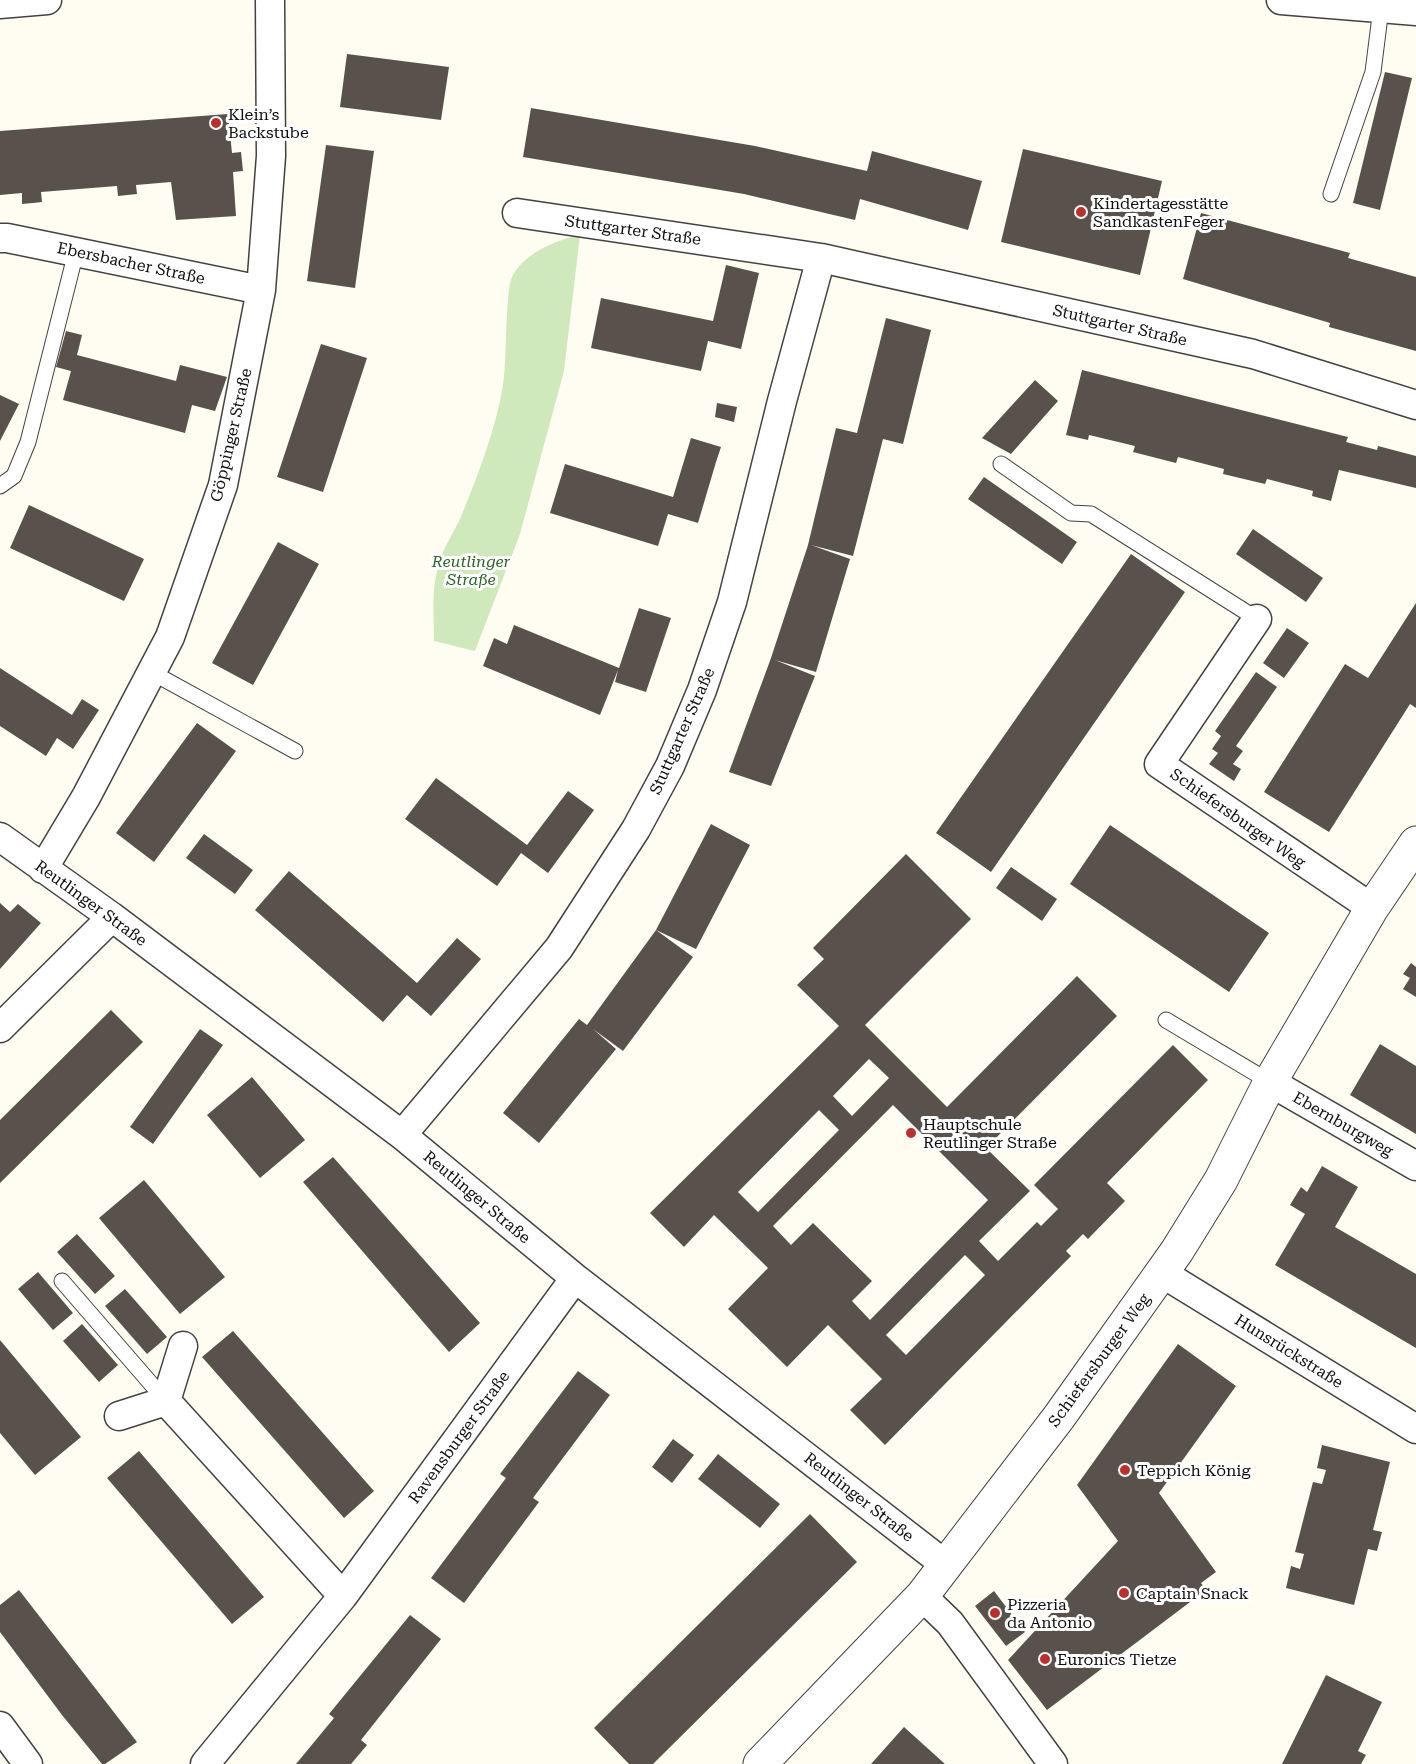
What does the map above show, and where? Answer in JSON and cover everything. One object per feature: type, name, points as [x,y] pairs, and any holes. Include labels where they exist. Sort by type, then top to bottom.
[{"type":"street","points":[[0,4],[47,0]]},
{"type":"street","name":"Göppinger Straße","points":[[44,869],[86,797],[170,637],[223,485],[261,291],[271,156],[270,0]]},
{"type":"street","points":[[1281,0],[1416,11]]},
{"type":"street","name":"Stuttgarter Straße","points":[[517,213],[821,258],[1253,354],[1416,405]]},
{"type":"street","name":"Ebersbacher Straße","points":[[0,238],[261,291]]},
{"type":"street","name":"Stuttgarter Straße","points":[[402,1135],[559,948],[636,829],[670,766],[702,690],[732,602],[782,401],[821,258]]},
{"type":"street","name":"Schiefersburger Weg","points":[[1257,620],[1159,764],[1372,908]]},
{"type":"street","name":"Reutlinger Straße","points":[[0,837],[112,917],[402,1135],[575,1278],[947,1566]]},
{"type":"street","name":"Schiefersburger Weg","points":[[760,1764],[922,1596],[947,1566],[1059,1417],[1162,1273],[1221,1180],[1270,1082],[1372,908],[1416,843]]},
{"type":"street","points":[[0,1028],[112,917]]},
{"type":"street","name":"Ebernburgweg","points":[[1270,1082],[1416,1166]]},
{"type":"street","name":"Hunsrückstraße","points":[[1162,1273],[1416,1429]]},
{"type":"street","name":"Ravensburger Straße","points":[[205,1764],[343,1596],[575,1278]]},
{"type":"street","points":[[166,1401],[183,1346]]},
{"type":"street","points":[[166,1401],[343,1596]]},
{"type":"street","points":[[118,1416],[166,1401]]},
{"type":"street","points":[[922,1596],[950,1623],[1053,1764]]},
{"type":"street","points":[[0,1726],[28,1764]]},
{"type":"lane","points":[[1331,194],[1374,72],[1381,8]]},
{"type":"lane","points":[[0,486],[14,476],[28,442],[76,252]]},
{"type":"lane","points":[[1001,464],[1071,513],[1091,514],[1257,620]]},
{"type":"lane","points":[[153,673],[295,751]]},
{"type":"lane","points":[[1166,1020],[1270,1082]]},
{"type":"lane","points":[[62,1281],[166,1401]]},
{"type":"green space","name":"Reutlinger Straße","points":[[580,235],[564,371],[520,534],[475,651],[434,641],[433,612],[436,573],[479,470],[500,402],[504,374],[508,297],[512,277],[532,254],[561,240]]},
{"type":"building","points":[[347,54],[449,67],[441,120],[340,107]]},
{"type":"building","points":[[1385,72],[1412,78],[1380,210],[1353,203]]},
{"type":"building","points":[[531,108],[755,146],[867,171],[872,151],[982,181],[968,230],[860,199],[855,220],[744,194],[523,157]]},
{"type":"building","points":[[228,114],[232,153],[241,152],[243,171],[233,172],[236,216],[176,220],[171,182],[136,185],[137,194],[118,196],[117,186],[41,192],[42,202],[22,204],[22,193],[0,195],[0,131]]},
{"type":"building","points":[[326,145],[374,151],[355,288],[307,281]]},
{"type":"building","name":"Kindertagesstätte SandkastenFeger","points":[[1023,149],[1162,181],[1140,275],[1001,242]]},
{"type":"building","points":[[1201,213],[1350,253],[1348,258],[1416,277],[1416,351],[1329,327],[1330,323],[1183,279]]},
{"type":"building","points":[[726,265],[759,273],[741,349],[708,341],[701,371],[591,348],[601,298],[713,321]]},
{"type":"building","points":[[886,318],[931,330],[903,444],[883,439],[853,556],[811,545],[850,559],[816,672],[775,660],[815,676],[771,786],[729,772],[771,658],[808,545],[836,428],[857,433]]},
{"type":"building","points":[[66,331],[82,335],[77,355],[176,381],[180,365],[227,377],[215,411],[192,405],[185,433],[63,400],[71,371],[56,367]]},
{"type":"building","points":[[321,344],[367,358],[323,492],[277,477]]},
{"type":"building","points":[[1082,370],[1348,437],[1346,442],[1377,450],[1378,446],[1416,456],[1416,488],[1339,470],[1331,501],[1312,496],[1313,491],[1267,479],[1265,484],[1223,474],[1224,469],[1178,457],[1176,463],[1133,452],[1135,446],[1089,435],[1088,440],[1066,435]]},
{"type":"building","points":[[1035,380],[1058,401],[1011,454],[982,438]]},
{"type":"building","points":[[0,395],[19,404],[0,441]]},
{"type":"building","points":[[717,403],[737,407],[734,422],[715,417]]},
{"type":"building","points":[[691,438],[721,447],[698,523],[668,514],[658,546],[550,513],[565,464],[673,497]]},
{"type":"building","points":[[984,477],[1077,542],[1062,564],[968,499]]},
{"type":"building","points":[[29,505],[144,559],[124,601],[10,548]]},
{"type":"building","points":[[1253,529],[1323,578],[1306,602],[1236,554]]},
{"type":"building","points":[[278,542],[319,564],[253,685],[212,663]]},
{"type":"building","points":[[1131,554],[1185,592],[991,872],[936,833]]},
{"type":"building","points":[[1416,603],[1416,708],[1410,704],[1329,832],[1264,792],[1345,664],[1368,678]]},
{"type":"building","points":[[639,608],[671,618],[646,692],[615,682],[618,670],[600,715],[483,666],[494,638],[507,644],[514,625],[619,668]]},
{"type":"building","points":[[1287,628],[1309,643],[1284,678],[1263,663]]},
{"type":"building","points":[[0,668],[72,715],[82,699],[99,710],[73,749],[57,738],[46,756],[0,726]]},
{"type":"building","points":[[1256,672],[1277,687],[1236,746],[1243,751],[1233,764],[1241,769],[1234,781],[1209,764],[1218,753],[1212,749],[1221,736],[1215,731]]},
{"type":"building","points":[[197,723],[236,751],[154,862],[116,833]]},
{"type":"building","points":[[436,778],[527,845],[568,791],[594,810],[548,873],[521,853],[497,886],[405,819]]},
{"type":"building","points":[[711,824],[750,845],[696,949],[656,930]]},
{"type":"building","points":[[1110,825],[1269,933],[1229,992],[1070,884]]},
{"type":"building","points":[[204,834],[253,870],[235,894],[186,858]]},
{"type":"building","points":[[906,854],[971,919],[865,1025],[947,1107],[1077,976],[1117,1016],[986,1148],[1030,1191],[979,1241],[998,1261],[1037,1222],[1041,1226],[1058,1209],[1034,1185],[1173,1045],[1208,1080],[1107,1183],[1125,1201],[1088,1239],[1083,1234],[1066,1251],[1071,1256],[885,1445],[850,1410],[882,1379],[828,1325],[787,1367],[728,1309],[768,1268],[714,1215],[684,1247],[650,1213],[839,1026],[797,985],[824,959],[813,948]],"holes":[[[869,1059],[889,1078],[852,1116],[833,1096]],[[893,1105],[988,1200],[870,1320],[852,1301],[872,1281],[813,1223],[791,1245],[773,1226]],[[819,1110],[839,1130],[758,1212],[738,1192]],[[965,1255],[985,1275],[906,1355],[886,1335]]]},
{"type":"building","points":[[1011,867],[1057,899],[1042,921],[996,888]]},
{"type":"building","points":[[289,871],[417,983],[457,938],[481,959],[431,1016],[407,995],[383,1022],[255,910]]},
{"type":"building","points":[[0,903],[10,912],[18,904],[41,923],[0,969]]},
{"type":"building","points":[[656,930],[693,957],[623,1051],[593,1029],[616,1049],[539,1143],[503,1113],[579,1019],[587,1025]]},
{"type":"building","points":[[1411,963],[1416,967],[1416,997],[1403,989],[1410,978],[1403,974]]},
{"type":"building","points":[[111,1010],[143,1042],[0,1183],[0,1120]]},
{"type":"building","points":[[200,1029],[223,1045],[153,1144],[130,1127]]},
{"type":"building","points":[[1380,1044],[1416,1066],[1416,1134],[1350,1095]]},
{"type":"building","points":[[252,1077],[305,1140],[260,1178],[207,1115]]},
{"type":"building","points":[[333,1157],[480,1323],[449,1352],[303,1182]]},
{"type":"building","points":[[1322,1166],[1358,1187],[1335,1227],[1416,1274],[1416,1348],[1275,1265],[1305,1214],[1290,1205],[1301,1187],[1307,1192]]},
{"type":"building","points":[[144,1180],[225,1277],[180,1314],[99,1218]]},
{"type":"building","points":[[77,1234],[115,1276],[95,1294],[57,1252]]},
{"type":"building","points":[[38,1272],[73,1313],[53,1330],[18,1289]]},
{"type":"building","points":[[125,1289],[167,1337],[147,1354],[105,1306]]},
{"type":"building","points":[[82,1324],[118,1365],[99,1382],[63,1341]]},
{"type":"building","points":[[233,1331],[374,1491],[344,1518],[202,1357]]},
{"type":"building","points":[[0,1340],[81,1437],[35,1475],[0,1433]]},
{"type":"building","points":[[1178,1344],[1236,1386],[1159,1493],[1216,1572],[1201,1583],[1206,1590],[1047,1710],[1008,1660],[1118,1541],[1077,1485]]},
{"type":"building","points":[[578,1371],[610,1395],[533,1498],[539,1502],[464,1603],[431,1578],[506,1478],[500,1474]]},
{"type":"building","points":[[673,1439],[694,1455],[672,1483],[652,1467]]},
{"type":"building","points":[[1322,1445],[1390,1462],[1373,1530],[1382,1532],[1377,1551],[1368,1549],[1354,1605],[1286,1588],[1291,1566],[1300,1569],[1304,1554],[1295,1552],[1313,1482],[1322,1484],[1326,1470],[1317,1468]]},
{"type":"building","points":[[139,1451],[264,1597],[232,1624],[107,1478]]},
{"type":"building","points":[[718,1454],[780,1504],[760,1528],[698,1479]]},
{"type":"building","points":[[810,1514],[857,1562],[653,1764],[629,1764],[594,1728]]},
{"type":"building","points":[[19,1590],[137,1742],[105,1764],[102,1764],[62,1715],[0,1632],[0,1605]]},
{"type":"building","points":[[994,1591],[1025,1632],[1006,1646],[975,1606]]},
{"type":"building","points":[[410,1615],[441,1639],[361,1740],[367,1745],[351,1764],[296,1764],[334,1718],[329,1714]]},
{"type":"building","points":[[1326,1675],[1382,1702],[1358,1751],[1366,1755],[1361,1764],[1282,1764]]},
{"type":"building","points":[[904,1727],[945,1764],[871,1764]]},
{"type":"place","name":"Klein’s Backstube","points":[[216,123]]},
{"type":"place","name":"Kindertagesstätte SandkastenFeger","points":[[1081,212]]},
{"type":"place","name":"Hauptschule Reutlinger Straße","points":[[911,1133]]},
{"type":"place","name":"Teppich König","points":[[1125,1470]]},
{"type":"place","name":"Captain Snack","points":[[1124,1593]]},
{"type":"place","name":"Pizzeria da Antonio","points":[[995,1613]]},
{"type":"place","name":"Euronics Tietze","points":[[1045,1659]]}]
